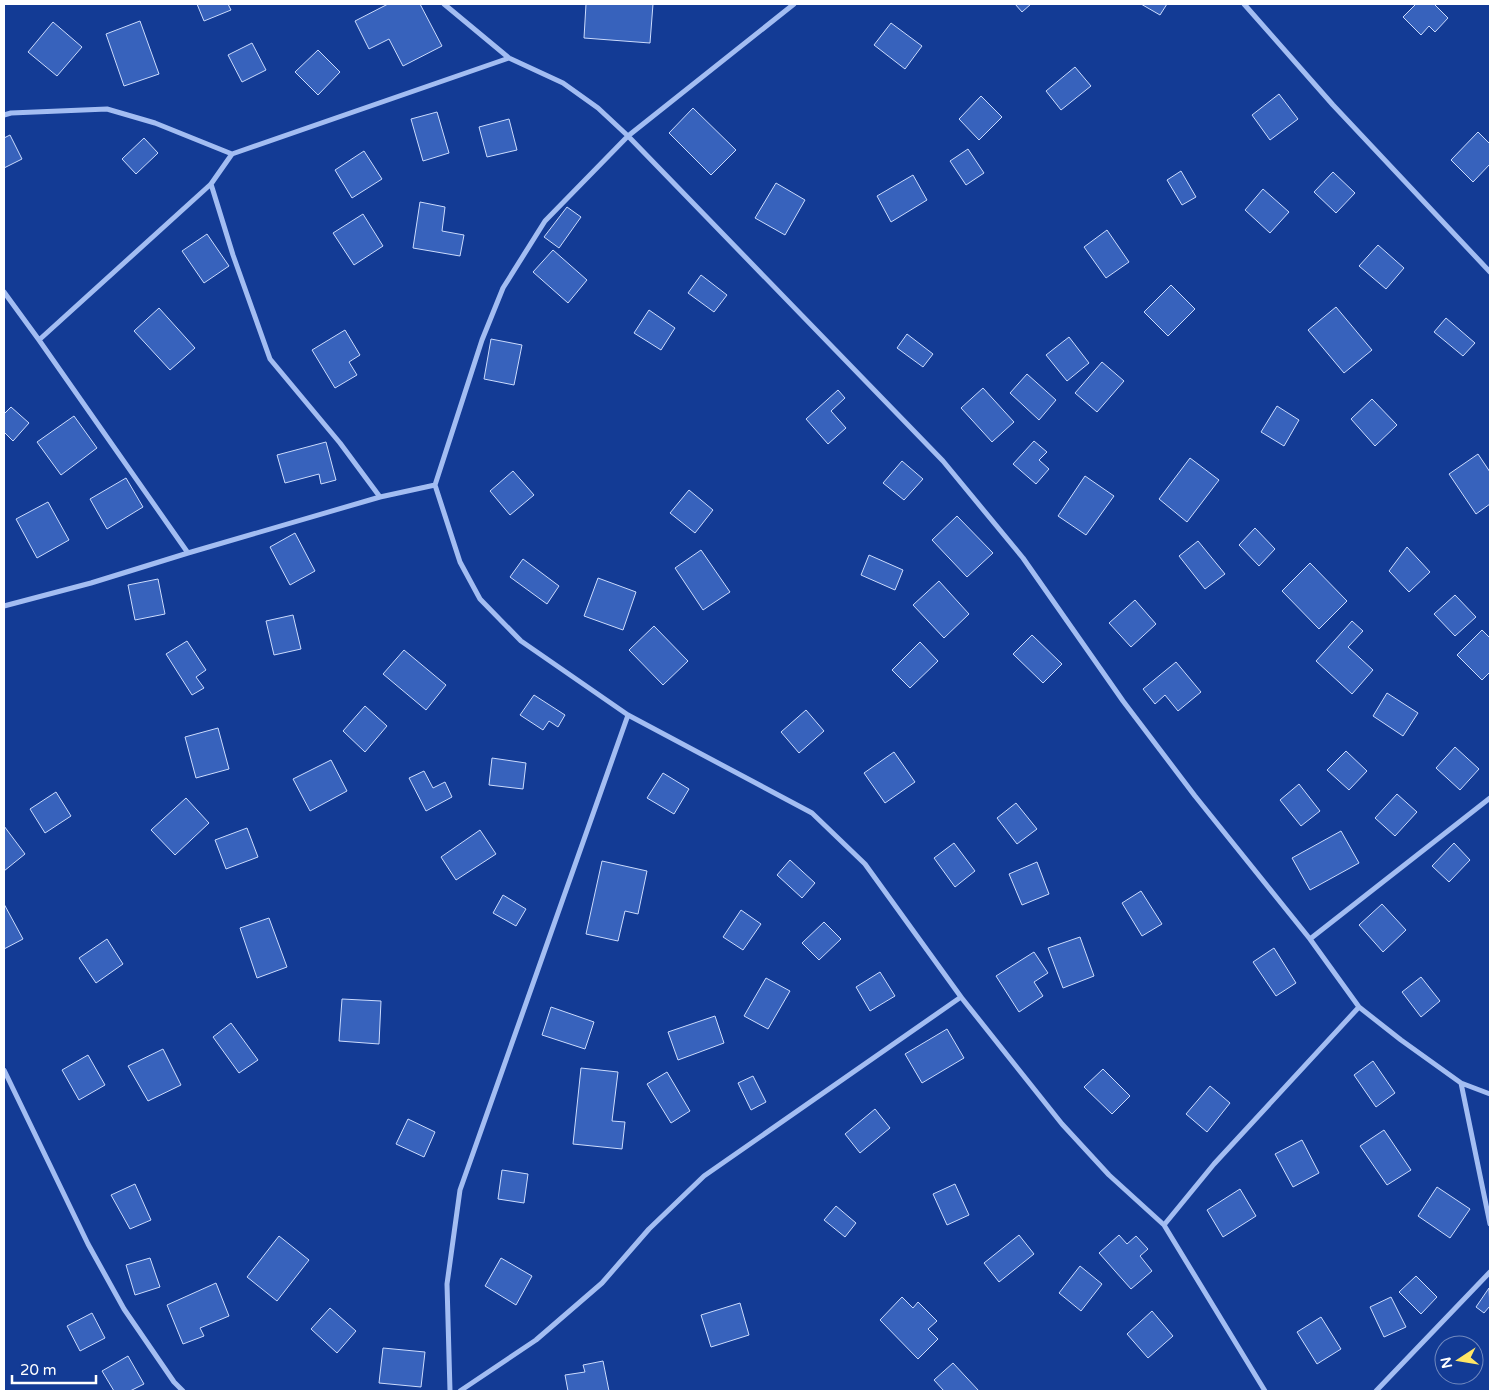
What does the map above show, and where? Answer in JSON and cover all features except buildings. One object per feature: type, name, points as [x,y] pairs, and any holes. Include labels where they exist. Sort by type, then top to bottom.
[{"type":"street","points":[[444,4],[510,58],[563,83],[598,108],[628,136],[944,461],[1022,558],[1123,701],[1195,796],[1310,939],[1360,1007],[1460,1083],[1490,1094]]},
{"type":"street","points":[[794,4],[628,136],[545,221],[503,288],[482,340],[435,485],[460,562],[480,599],[521,641],[628,715],[812,813],[865,864],[961,997],[1062,1124],[1109,1175],[1164,1225],[1265,1391]]},
{"type":"street","points":[[1244,4],[1332,106],[1490,272]]},
{"type":"street","points":[[39,340],[211,184],[232,154],[510,58]]},
{"type":"street","points":[[4,115],[11,113],[107,109],[155,123],[232,154]]},
{"type":"street","points":[[211,184],[233,255],[270,359],[340,443],[380,497]]},
{"type":"street","points":[[4,292],[188,553]]},
{"type":"street","points":[[4,606],[91,583],[380,497],[435,485]]},
{"type":"street","points":[[450,1391],[447,1284],[460,1190],[628,715]]},
{"type":"street","points":[[1310,939],[1490,798]]},
{"type":"street","points":[[460,1391],[536,1340],[602,1283],[649,1229],[704,1176],[961,997]]},
{"type":"street","points":[[1164,1225],[1214,1164],[1360,1007]]},
{"type":"street","points":[[4,1070],[88,1244],[124,1309],[174,1382],[183,1391]]},
{"type":"street","points":[[1460,1083],[1490,1224]]},
{"type":"street","points":[[1376,1391],[1490,1272]]}]
